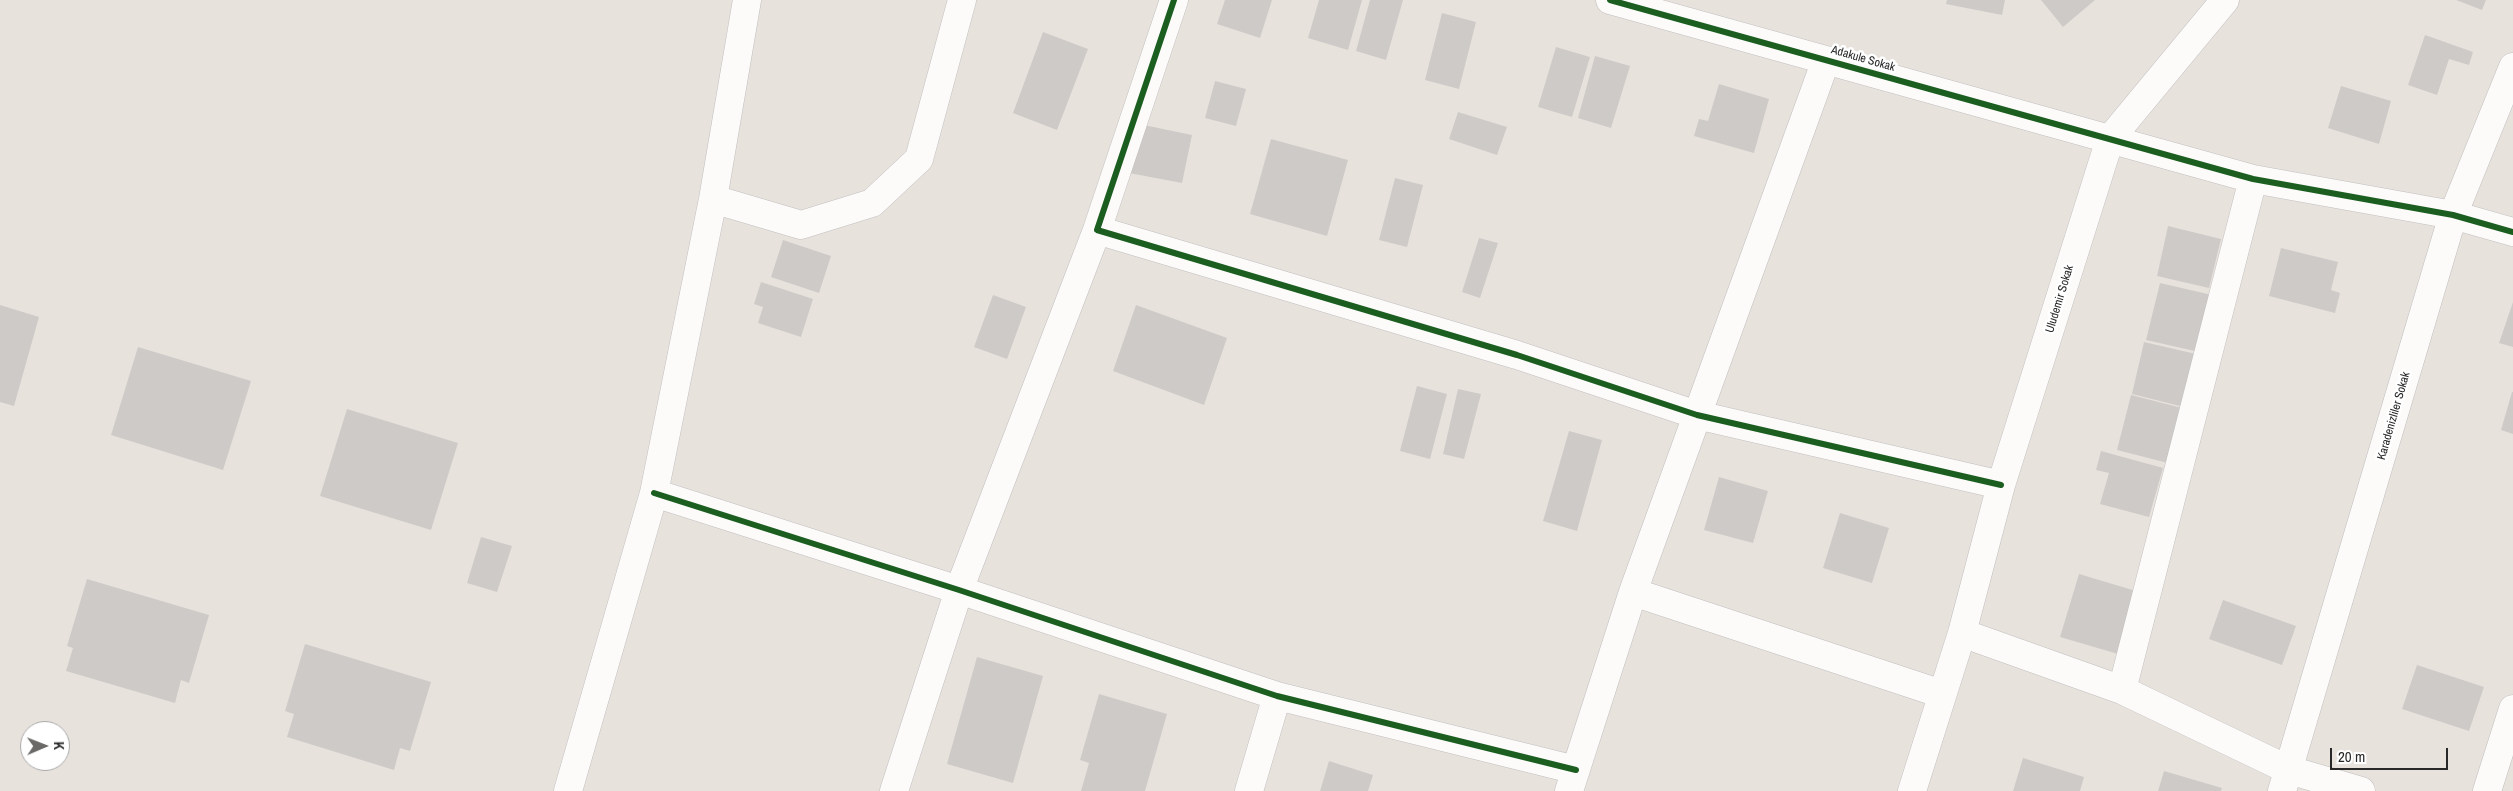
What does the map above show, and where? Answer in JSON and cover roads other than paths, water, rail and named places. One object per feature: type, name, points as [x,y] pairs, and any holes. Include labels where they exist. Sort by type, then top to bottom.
[{"type":"street","points":[[568,791],[654,493],[713,199],[747,0]]},
{"type":"street","points":[[713,199],[801,225],[872,203],[919,159],[962,0]]},
{"type":"street","points":[[894,791],[958,590],[1097,230],[1174,0]]},
{"type":"street","name":"Adakule Sokak","points":[[1610,0],[2253,179],[2453,215],[2513,232]]},
{"type":"street","name":"Uludemir Sokak","points":[[1912,791],[1962,633],[2001,485],[2110,139],[2225,0]]},
{"type":"street","points":[[654,493],[958,590],[1277,696],[1573,780],[1633,592],[1826,60]]},
{"type":"street","name":"Karadenizliler Sokak","points":[[2286,780],[2453,215],[2513,68]]},
{"type":"street","points":[[2122,690],[2253,179]]},
{"type":"street","points":[[1097,230],[1517,355],[1697,415],[2001,485]]},
{"type":"street","points":[[1633,592],[1942,694]]},
{"type":"street","points":[[1962,633],[2122,690],[2286,780],[2361,791]]},
{"type":"street","points":[[1249,791],[1277,696]]},
{"type":"street","points":[[2487,791],[2513,710]]}]
